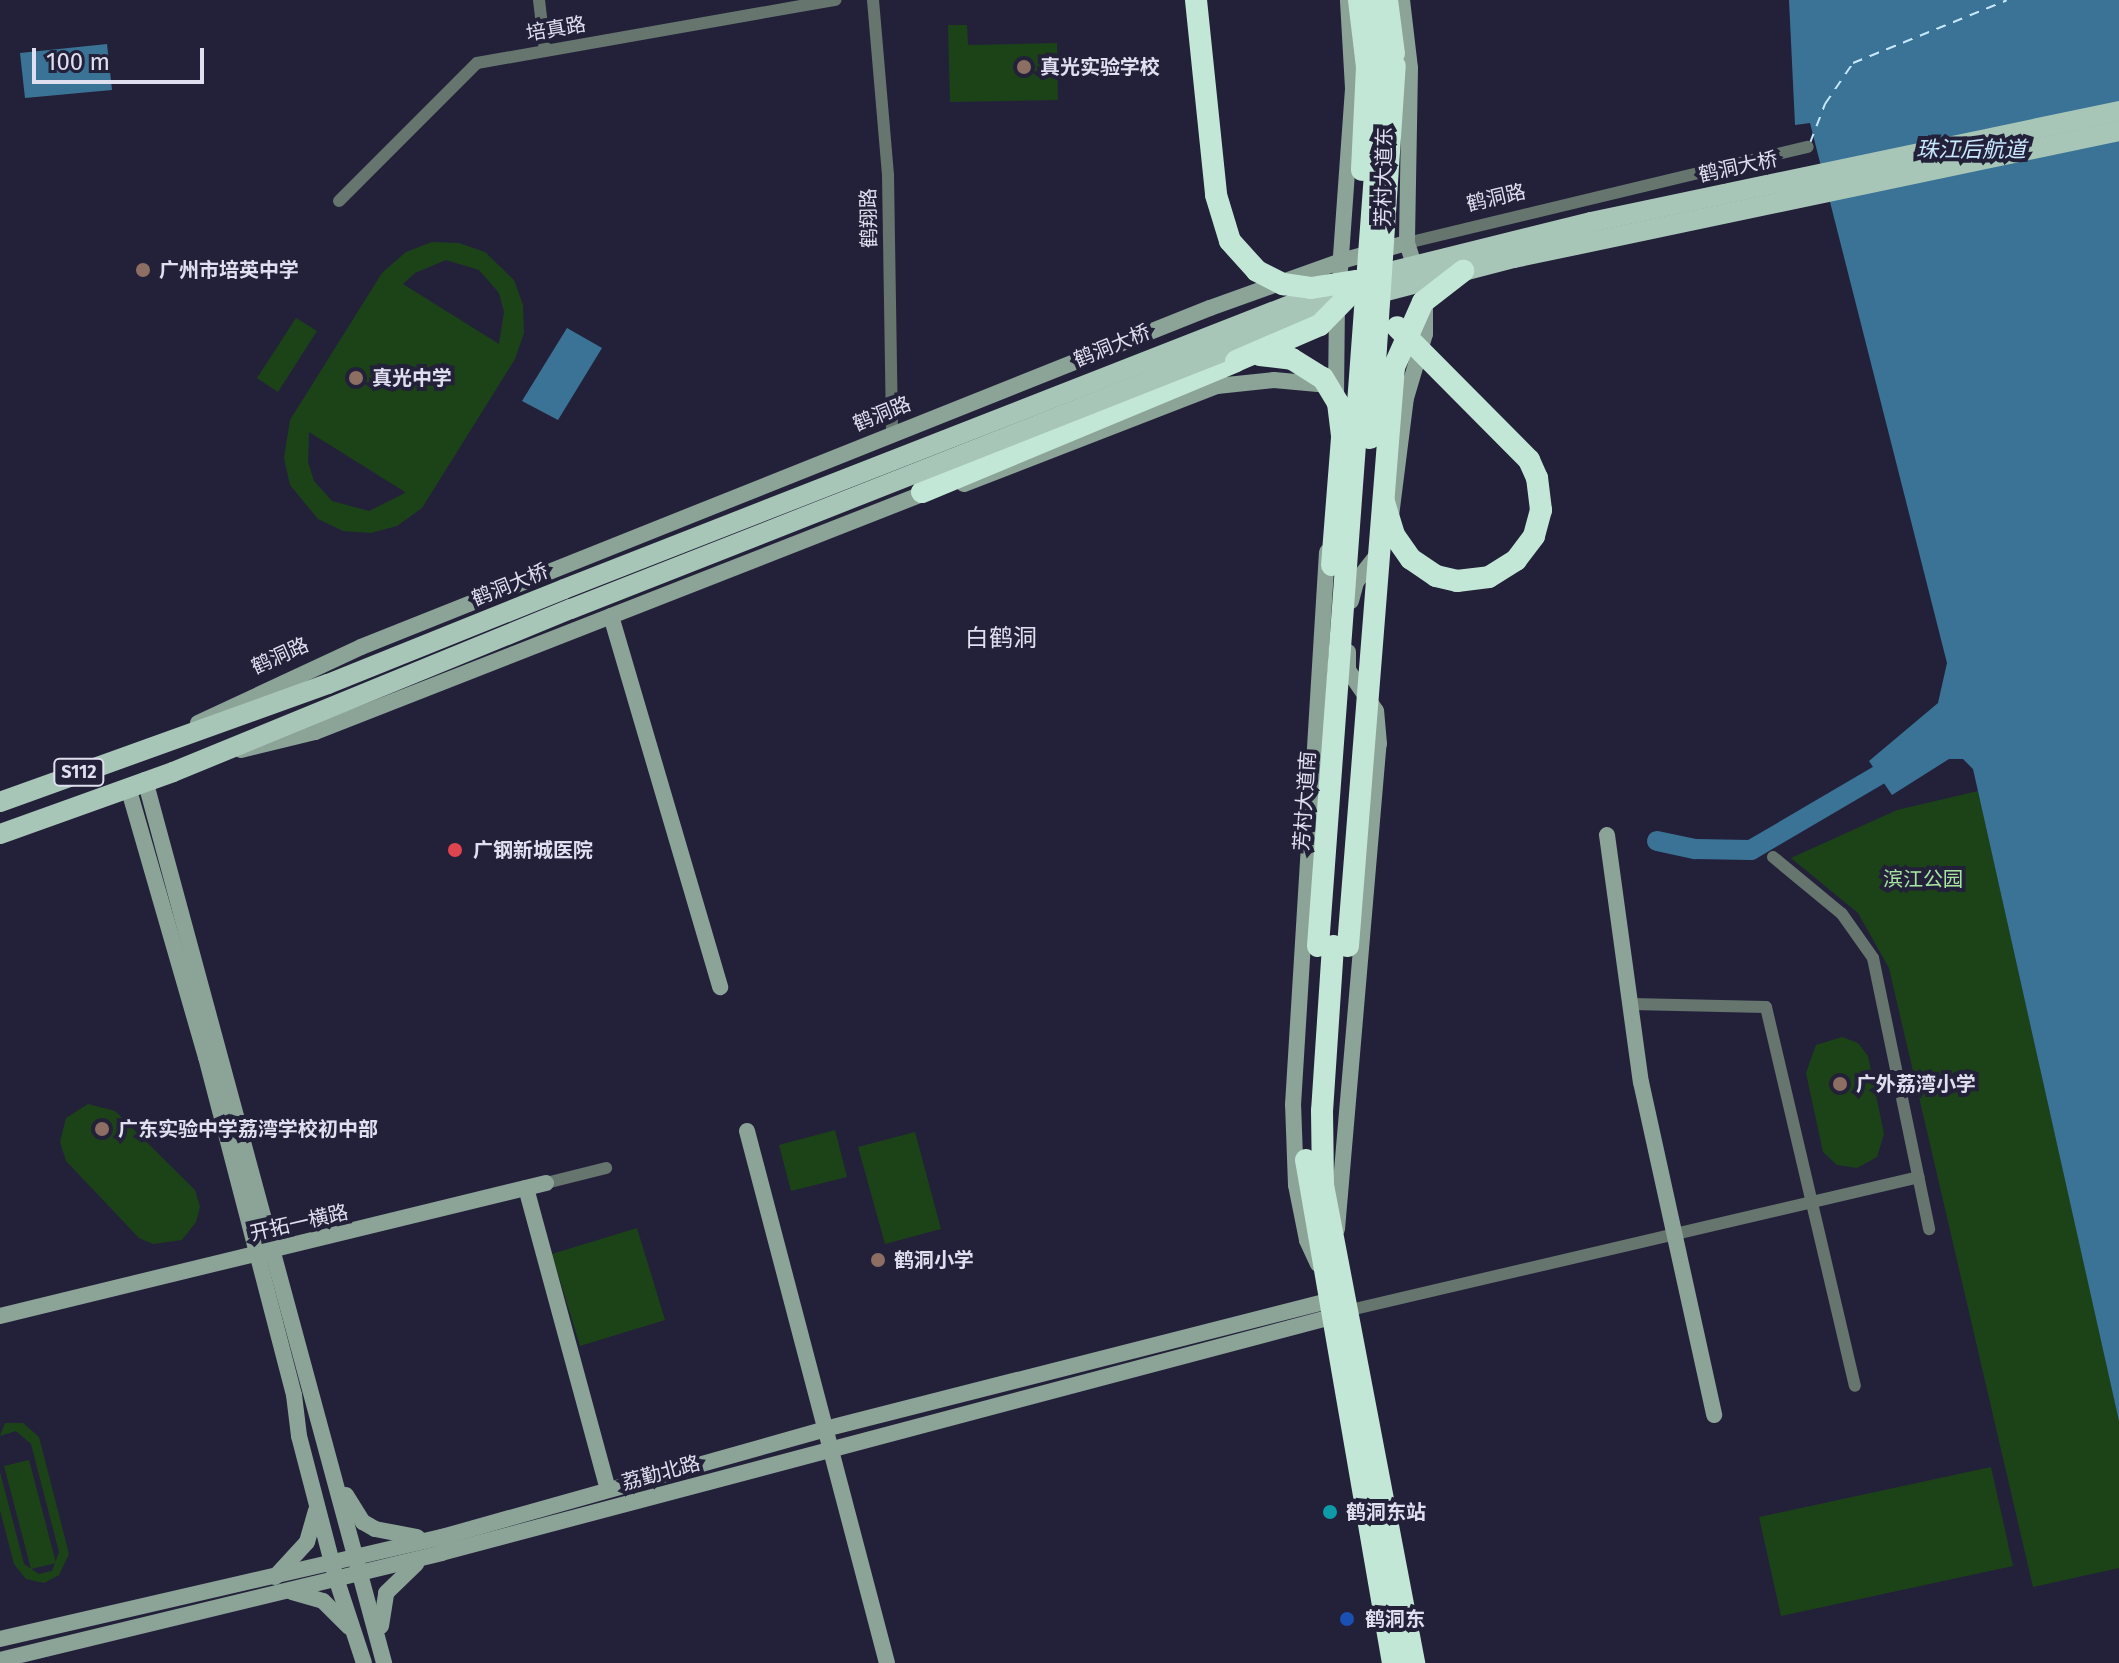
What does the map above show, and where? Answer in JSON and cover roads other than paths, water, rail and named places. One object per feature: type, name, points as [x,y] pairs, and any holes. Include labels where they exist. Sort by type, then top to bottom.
[{"type":"highway","points":[[1196,0],[1218,206],[1230,241],[1257,271],[1283,284],[1320,288],[1356,281]]},
{"type":"highway","points":[[1359,0],[1367,67],[1359,235],[1364,324]]},
{"type":"highway","name":"芳村大道东","points":[[1364,324],[1380,87],[1372,0]]},
{"type":"highway","name":"芳村大道东","points":[[1387,0],[1394,54],[1388,212]]},
{"type":"highway","points":[[922,492],[1064,430],[1310,331],[1348,301],[1374,266],[1388,212]]},
{"type":"highway","name":"芳村大道南","points":[[1388,212],[1333,946],[1321,1156],[1336,1247],[1332,1302],[1414,1663]]},
{"type":"highway","points":[[1369,254],[1372,291],[1385,314],[1529,460],[1540,488],[1539,520],[1529,544],[1508,566],[1478,580],[1446,579],[1404,552],[1390,526],[1381,488]]},
{"type":"highway","points":[[1333,946],[1381,488],[1399,347],[1429,294],[1463,271]]},
{"type":"highway","name":"芳村大道南","points":[[1364,324],[1329,701],[1333,946],[1306,1158],[1332,1302],[1388,1663]]},
{"type":"highway","points":[[1236,361],[1266,355],[1300,363],[1328,385],[1341,412],[1329,701]]},
{"type":"main road","name":"鹤洞大桥","points":[[159,743],[328,684],[1193,340],[1356,281],[1591,222],[2119,111]]},
{"type":"main road","points":[[211,755],[1242,341],[1364,297],[1463,271],[2119,131]]},
{"type":"main road","name":"鹤洞路","points":[[0,802],[159,743]]},
{"type":"main road","name":"S112","points":[[0,834],[211,755]]},
{"type":"street","points":[[539,0],[545,51]]},
{"type":"street","name":"培真路","points":[[339,201],[477,63],[835,0]]},
{"type":"street","name":"鹤翔路","points":[[873,0],[888,175],[892,436]]},
{"type":"street","name":"芳村大道东","points":[[1335,386],[1353,88],[1348,0]]},
{"type":"street","name":"芳村大道东","points":[[1402,0],[1410,68],[1407,243],[1427,314],[1406,398]]},
{"type":"street","name":"鹤洞路","points":[[159,743],[276,683],[361,647],[1341,261],[1808,147]]},
{"type":"street","points":[[211,755],[315,732],[922,492],[983,479],[1227,383],[1274,380],[1406,398]]},
{"type":"street","name":"芳村大道南","points":[[1332,1302],[1307,1240],[1296,1185],[1293,1122],[1329,701],[1335,386]]},
{"type":"street","name":"芳村大道南","points":[[1336,1247],[1379,744],[1376,711],[1355,685],[1348,670],[1352,594],[1382,546],[1391,519],[1406,398]]},
{"type":"street","points":[[858,450],[875,454],[892,471],[895,488],[886,506]]},
{"type":"street","points":[[611,616],[720,987]]},
{"type":"street","points":[[1329,701],[1334,683],[1355,685]]},
{"type":"street","points":[[137,784],[272,1252],[383,1658]]},
{"type":"street","points":[[137,784],[255,1255],[294,1395],[299,1436],[316,1505],[364,1663]]},
{"type":"street","points":[[1607,835],[1641,1082],[1714,1415]]},
{"type":"street","points":[[1773,857],[1842,914],[1873,958],[1929,1229]]},
{"type":"street","points":[[1632,1004],[1766,1007],[1855,1386]]},
{"type":"street","points":[[747,1131],[887,1663]]},
{"type":"street","name":"开拓一横路","points":[[0,1316],[606,1168]]},
{"type":"street","points":[[1332,1302],[1674,1234],[1919,1177]]},
{"type":"street","name":"荔勤北路","points":[[526,1188],[607,1487]]},
{"type":"street","name":"荔勤北路","points":[[0,1639],[274,1578],[334,1570],[361,1573],[607,1487],[1332,1302]]},
{"type":"street","name":"荔勤北路","points":[[0,1660],[287,1591],[334,1570],[356,1556],[442,1545],[830,1449],[1332,1302]]},
{"type":"street","points":[[299,1436],[310,1445],[322,1434]]},
{"type":"street","points":[[322,1434],[349,1504],[363,1522],[401,1537],[442,1545]]},
{"type":"street","points":[[274,1578],[307,1542],[316,1505]]},
{"type":"street","points":[[383,1658],[380,1614],[386,1593],[409,1567],[442,1545]]},
{"type":"street","points":[[287,1591],[323,1601],[357,1633]]},
{"type":"water","name":"珠江后航道","points":[[1789,0],[2119,0],[2119,1421],[1973,769],[1963,759],[1949,759],[1892,795],[1869,761],[1938,703],[1947,663],[1810,123],[1795,125]]},
{"type":"water","points":[[107,44],[112,90],[25,98],[20,53]]},
{"type":"water","points":[[567,328],[602,348],[558,420],[522,401]]},
{"type":"waterway","points":[[1657,841],[1695,849],[1751,850],[1879,775]]},
{"type":"place","name":"真光实验学校","points":[[1024,67]]},
{"type":"place","name":"广州市培英中学","points":[[143,270]]},
{"type":"place","name":"真光中学","points":[[356,378]]},
{"type":"place","name":"广钢新城医院","points":[[455,850]]},
{"type":"place","name":"广外荔湾小学","points":[[1840,1084]]},
{"type":"place","name":"广东实验中学荔湾学校初中部","points":[[102,1129]]},
{"type":"place","name":"鹤洞小学","points":[[878,1260]]},
{"type":"place","name":"鹤洞东站","points":[[1330,1512]]},
{"type":"place","name":"鹤洞东","points":[[1347,1619]]},
{"type":"district","name":"白鹤洞","points":[[1001,639]]},
{"type":"park label","name":"滨江公园","points":[[1923,879]]}]
